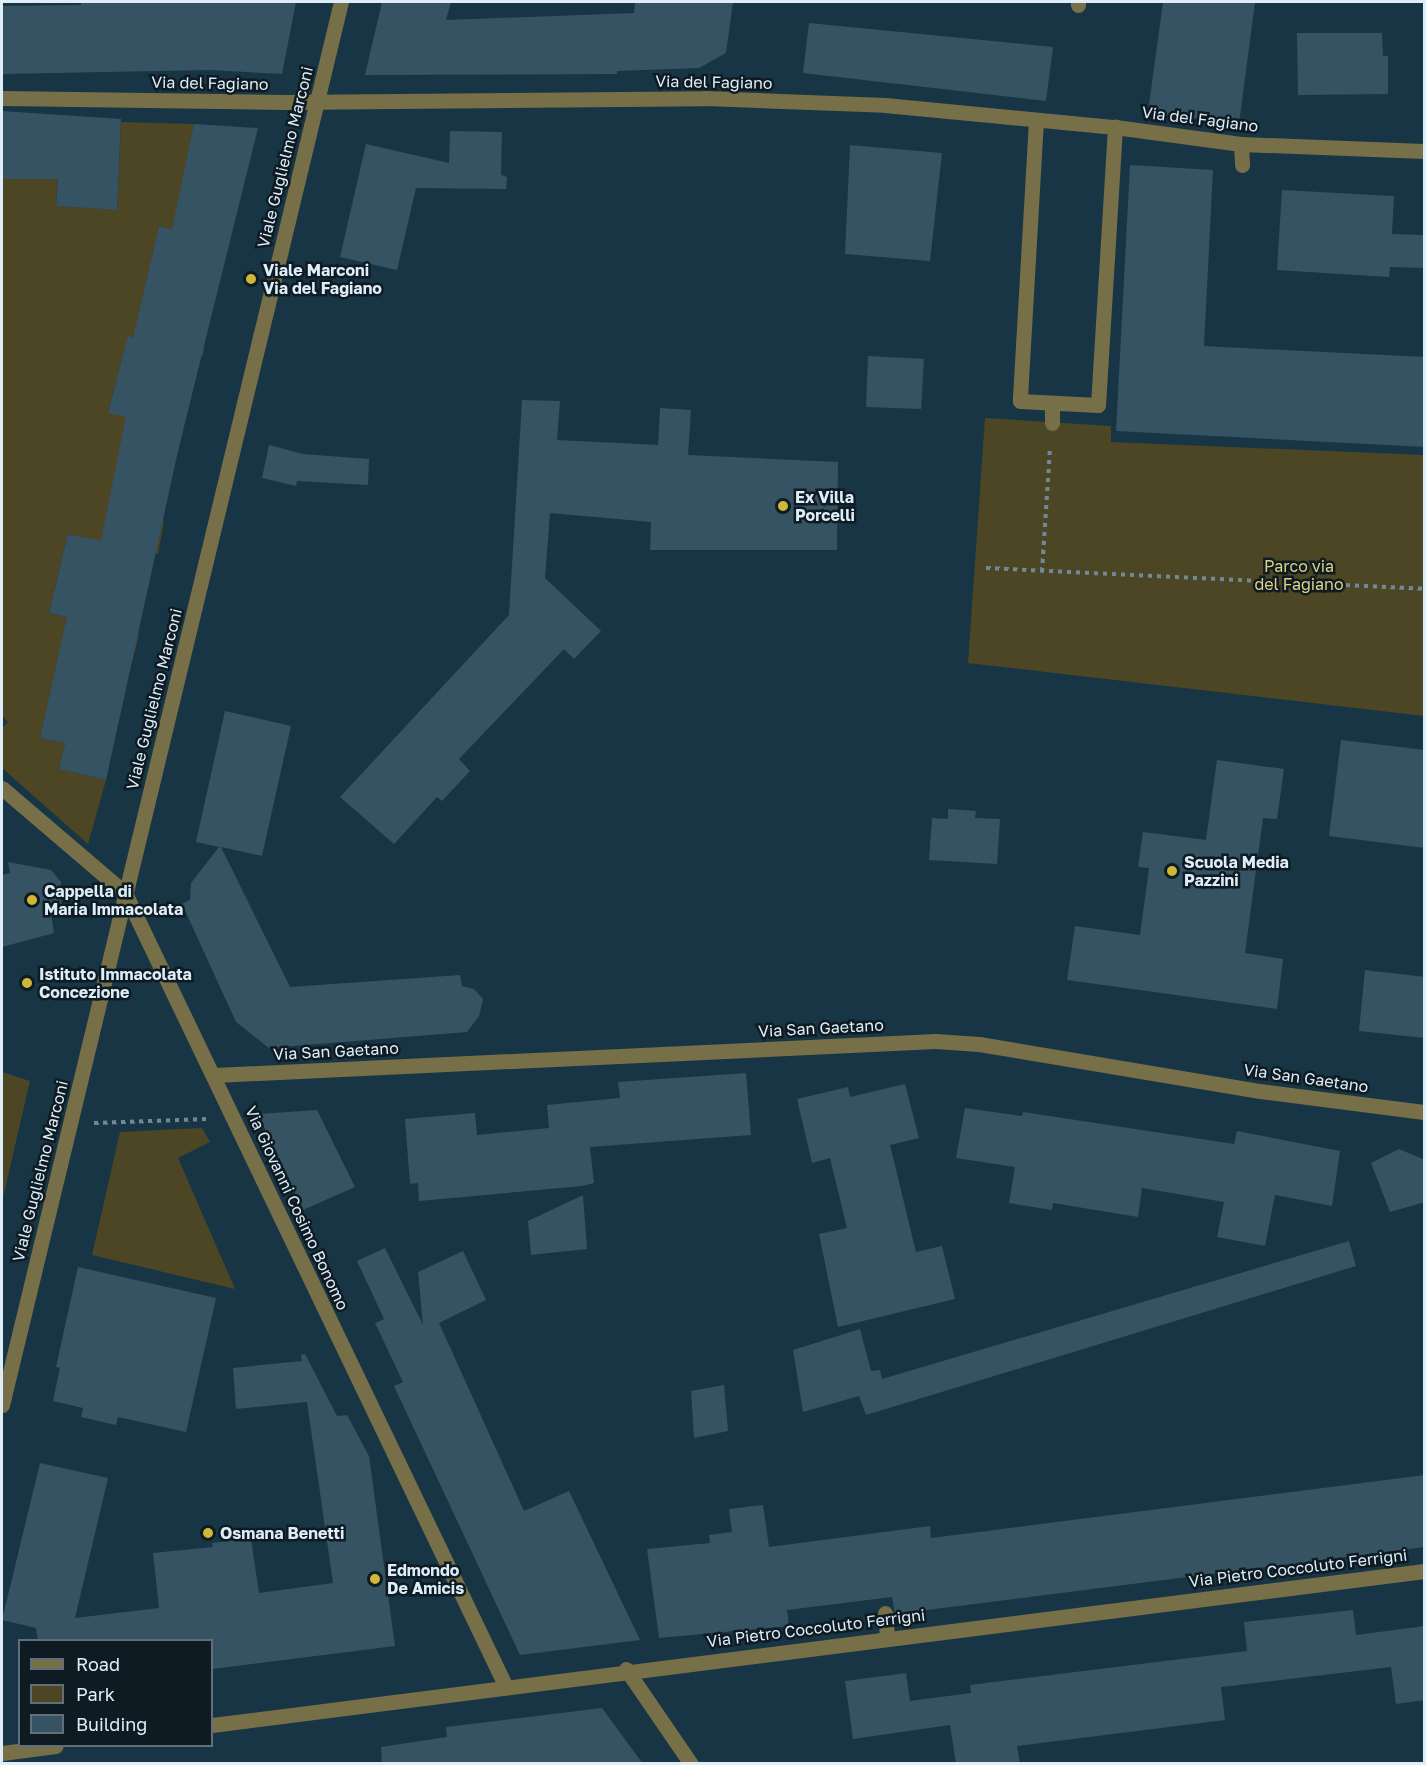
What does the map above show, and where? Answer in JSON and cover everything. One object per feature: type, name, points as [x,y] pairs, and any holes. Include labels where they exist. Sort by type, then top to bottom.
[{"type":"street","name":"Viale Guglielmo Marconi","points":[[2,1405],[341,2]]},
{"type":"street","name":"Via del Fagiano","points":[[2,98],[317,102],[706,98],[885,105],[1115,127],[1241,144],[1425,151]]},
{"type":"street","points":[[1036,120],[1020,401],[1098,405],[1115,127]]},
{"type":"street","points":[[1241,144],[1242,165]]},
{"type":"street","points":[[1052,403],[1052,423]]},
{"type":"street","name":"Via Giovanni Cosimo Bonomo","points":[[2,788],[125,893],[215,1075],[506,1685]]},
{"type":"street","name":"Via San Gaetano","points":[[215,1075],[935,1041],[979,1044],[1260,1091],[1425,1112]]},
{"type":"street","name":"Via Pietro Coccoluto Ferrigni","points":[[213,1725],[626,1669],[1425,1570]]},
{"type":"street","points":[[885,1613],[887,1638]]},
{"type":"street","points":[[626,1669],[691,1764]]},
{"type":"street","points":[[2,1753],[48,1747]]},
{"type":"path","points":[[1042,572],[1052,423]]},
{"type":"path","points":[[986,568],[1425,589]]},
{"type":"path","points":[[70,1124],[235,1118]]},
{"type":"green space","points":[[61,118],[56,206],[117,210],[121,122],[194,124],[179,198],[228,242],[159,226],[137,322],[205,338],[203,356],[128,337],[108,412],[183,432],[178,450],[123,438],[108,509],[164,521],[158,554],[68,534],[49,613],[139,634],[132,663],[61,646],[40,738],[65,743],[59,769],[106,780],[88,844],[2,768],[2,728],[8,722],[2,716],[2,179],[17,179]]},
{"type":"green space","name":"Parco via del Fagiano","points":[[985,418],[1111,426],[1111,442],[1424,455],[1424,716],[968,663]]},
{"type":"green space","points":[[2,1072],[30,1081],[2,1202]]},
{"type":"green space","points":[[202,1128],[210,1142],[178,1158],[235,1289],[92,1255],[120,1132]]},
{"type":"building","points":[[81,2],[296,2],[282,74],[209,70],[2,74],[2,6],[81,5]]},
{"type":"building","points":[[382,2],[451,2],[446,20],[634,13],[635,2],[733,2],[726,53],[699,68],[617,71],[617,74],[365,75]]},
{"type":"building","points":[[1163,2],[1255,2],[1239,124],[1148,112]]},
{"type":"building","points":[[809,23],[1053,47],[1046,101],[803,73]]},
{"type":"building","points":[[1297,33],[1382,33],[1383,56],[1388,56],[1388,94],[1298,95]]},
{"type":"building","points":[[2,111],[121,119],[117,210],[56,206],[58,179],[2,179]]},
{"type":"building","points":[[194,124],[258,128],[178,451],[106,780],[59,769],[65,743],[40,738],[67,617],[49,613],[68,534],[101,541],[126,417],[108,413],[128,336],[133,338],[159,226],[172,229]]},
{"type":"building","points":[[450,131],[502,132],[501,175],[507,177],[506,189],[416,188],[397,270],[340,257],[366,144],[449,163]]},
{"type":"building","points":[[850,145],[942,153],[930,261],[845,254]]},
{"type":"building","points":[[1130,165],[1213,170],[1204,346],[1425,357],[1425,447],[1116,431]]},
{"type":"building","points":[[1282,190],[1394,196],[1392,234],[1425,235],[1425,268],[1390,267],[1389,277],[1277,270]]},
{"type":"building","points":[[868,356],[924,359],[921,409],[866,407]]},
{"type":"building","points":[[522,400],[560,401],[557,440],[658,445],[660,408],[691,410],[688,455],[838,462],[837,550],[650,550],[651,522],[550,513],[545,578],[601,631],[574,659],[564,649],[459,759],[470,771],[442,801],[437,797],[394,844],[340,797],[509,615]]},
{"type":"building","points":[[269,445],[303,454],[369,459],[368,485],[297,481],[296,486],[262,478]]},
{"type":"building","points":[[225,711],[291,726],[262,856],[221,847],[290,987],[460,975],[462,986],[474,989],[483,999],[479,1016],[467,1032],[269,1048],[236,1022],[182,904],[190,900],[191,883],[219,847],[196,842]]},
{"type":"building","points":[[1341,740],[1425,750],[1425,848],[1329,836]]},
{"type":"building","points":[[1217,760],[1284,769],[1277,819],[1263,818],[1245,953],[1283,959],[1277,1009],[1067,980],[1075,926],[1140,935],[1149,868],[1138,867],[1143,832],[1206,840]]},
{"type":"building","points":[[948,809],[976,811],[975,818],[1000,819],[997,864],[929,860],[932,818],[948,819]]},
{"type":"building","name":"Cappella di Maria Immacolata","points":[[8,862],[51,870],[61,882],[61,905],[51,914],[54,933],[2,947],[2,875],[10,873]]},
{"type":"building","points":[[1365,970],[1425,977],[1425,1038],[1359,1031]]},
{"type":"building","points":[[746,1073],[751,1135],[590,1147],[594,1183],[582,1186],[419,1201],[418,1183],[410,1184],[405,1119],[475,1113],[477,1135],[549,1128],[547,1105],[620,1098],[618,1082]]},
{"type":"building","points":[[905,1084],[919,1138],[890,1145],[916,1252],[942,1246],[955,1299],[838,1327],[819,1234],[847,1228],[830,1158],[812,1163],[797,1099],[848,1087],[850,1097]]},
{"type":"building","points":[[965,1108],[1022,1116],[1023,1112],[1234,1144],[1237,1131],[1340,1151],[1332,1206],[1275,1195],[1265,1246],[1217,1237],[1224,1202],[1142,1188],[1138,1217],[1053,1203],[1052,1210],[1009,1203],[1015,1167],[956,1158]]},
{"type":"building","points":[[317,1110],[355,1187],[303,1210],[258,1114]]},
{"type":"building","points":[[1399,1149],[1425,1160],[1425,1202],[1390,1212],[1371,1163]]},
{"type":"building","points":[[583,1195],[587,1249],[531,1255],[528,1221]]},
{"type":"building","points":[[1349,1241],[1356,1266],[866,1415],[859,1396],[803,1412],[793,1350],[860,1329],[871,1371],[880,1370],[882,1379]]},
{"type":"building","points":[[385,1248],[423,1325],[418,1272],[463,1251],[486,1300],[439,1323],[524,1511],[569,1491],[640,1640],[520,1655],[394,1386],[403,1382],[375,1323],[384,1319],[357,1261]]},
{"type":"building","points":[[78,1267],[216,1298],[186,1432],[118,1417],[116,1425],[81,1417],[83,1408],[53,1401],[60,1368],[56,1367]]},
{"type":"building","points":[[305,1354],[337,1416],[347,1415],[369,1456],[395,1646],[213,1669],[213,1639],[38,1639],[36,1628],[2,1620],[40,1463],[108,1478],[75,1618],[159,1608],[153,1553],[213,1547],[212,1543],[251,1539],[259,1593],[333,1583],[307,1402],[236,1409],[233,1368],[302,1361],[301,1355]]},
{"type":"building","points":[[724,1385],[728,1431],[694,1438],[691,1391]]},
{"type":"building","points":[[1425,1475],[1425,1547],[895,1614],[892,1597],[787,1610],[789,1626],[659,1638],[647,1549],[710,1543],[709,1535],[732,1532],[729,1509],[763,1505],[769,1547],[930,1526],[931,1538]]},
{"type":"building","points":[[1353,1610],[1356,1635],[1425,1626],[1425,1700],[1396,1704],[1391,1667],[1221,1687],[1225,1720],[1017,1746],[1020,1764],[956,1764],[950,1725],[853,1739],[845,1681],[906,1673],[910,1701],[971,1693],[970,1685],[1247,1651],[1244,1622]]},
{"type":"building","points":[[602,1708],[643,1764],[382,1764],[381,1747],[447,1737],[446,1727]]},
{"type":"place","name":"Viale Marconi Via del Fagiano","points":[[251,279]]},
{"type":"place","name":"Ex Villa Porcelli","points":[[783,506]]},
{"type":"place","name":"Scuola Media Pazzini","points":[[1172,871]]},
{"type":"place","name":"Cappella di Maria Immacolata","points":[[32,900]]},
{"type":"place","name":"Istituto Immacolata Concezione","points":[[27,983]]},
{"type":"place","name":"Osmana Benetti","points":[[208,1533]]},
{"type":"place","name":"Edmondo De Amicis","points":[[375,1579]]}]
